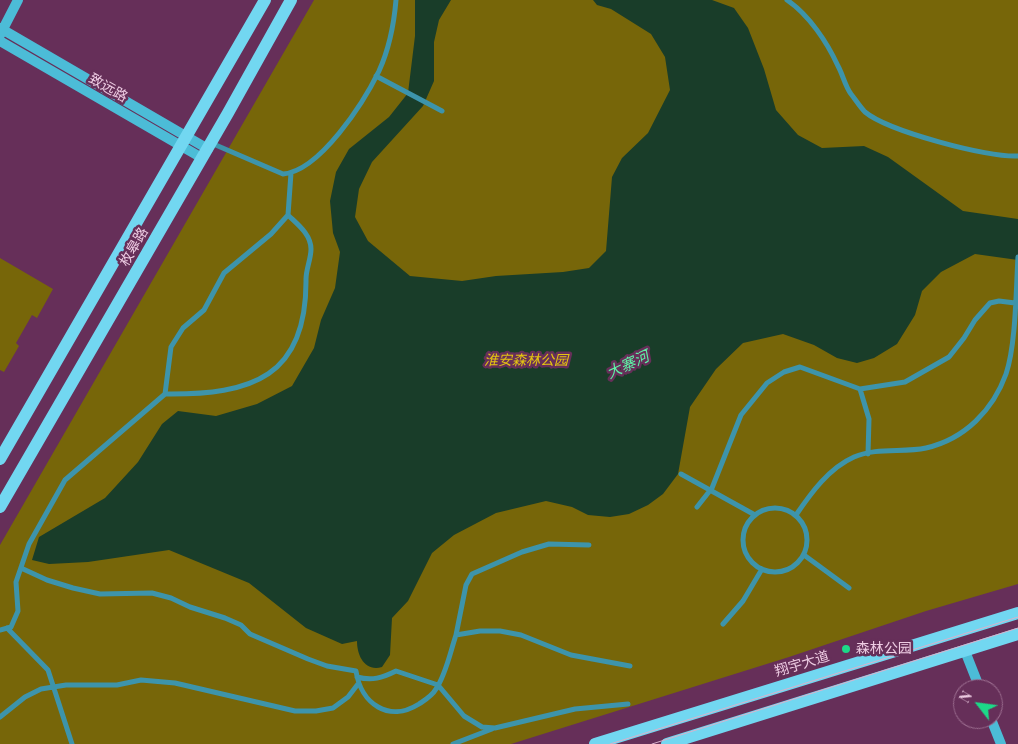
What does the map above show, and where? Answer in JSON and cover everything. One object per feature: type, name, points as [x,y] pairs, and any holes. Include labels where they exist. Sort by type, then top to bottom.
[{"type":"main road","name":"枚皋路","points":[[0,459],[265,0]]},
{"type":"main road","name":"枚皋路","points":[[0,507],[207,150],[291,0]]},
{"type":"main road","name":"翔宇大道","points":[[595,744],[1018,613]]},
{"type":"main road","points":[[667,744],[1018,634]]},
{"type":"street","points":[[18,0],[1,31],[183,141]]},
{"type":"street","points":[[207,150],[257,164],[283,174],[292,173],[307,166],[330,143],[364,100],[376,76],[394,22],[396,0]]},
{"type":"street","points":[[787,0],[797,7],[816,29],[838,65],[849,92],[865,112],[887,124],[948,144],[1006,157],[1018,156]]},
{"type":"street","name":"致远路","points":[[0,41],[183,141],[207,150]]},
{"type":"street","points":[[376,76],[442,111]]},
{"type":"street","points":[[0,630],[11,627],[18,611],[16,582],[21,568],[33,536],[65,480],[165,394],[171,347],[183,328],[204,310],[224,272],[270,234],[288,215],[292,173]]},
{"type":"street","points":[[165,394],[202,395],[234,388],[267,376],[283,363],[300,334],[306,304],[306,275],[311,248],[307,234],[288,215]]},
{"type":"street","points":[[796,515],[829,473],[855,456],[925,448],[966,430],[984,414],[997,396],[1007,372],[1016,320],[1015,303],[1018,257]]},
{"type":"street","points":[[697,507],[710,490],[741,415],[767,383],[784,372],[800,367],[860,388],[905,382],[948,357],[964,338],[974,320],[990,304],[999,301],[1015,303]]},
{"type":"street","points":[[860,388],[869,419],[868,454]]},
{"type":"street","points":[[681,474],[755,515]]},
{"type":"street","points":[[777,507],[796,515],[807,534],[804,555],[788,569],[778,572],[762,569],[750,560],[744,550],[744,529],[755,515],[767,508],[777,507]]},
{"type":"street","points":[[21,568],[46,580],[73,588],[100,594],[152,593],[225,618],[241,625],[250,634],[308,659],[327,666],[356,671],[358,684],[370,703],[394,713],[410,710],[427,700],[438,685],[456,635],[466,584],[472,574],[522,552],[549,544],[589,545]]},
{"type":"street","points":[[804,555],[849,588]]},
{"type":"street","points":[[723,624],[743,601],[762,569]]},
{"type":"street","points":[[7,628],[48,670],[72,744]]},
{"type":"street","points":[[456,635],[480,631],[500,631],[521,635],[571,655],[630,666]]},
{"type":"street","points":[[966,651],[976,679]]},
{"type":"street","points":[[357,677],[367,680],[382,678],[396,671],[438,685],[464,716],[482,727],[495,728]]},
{"type":"street","points":[[0,717],[25,697],[41,689],[66,685],[116,685],[141,680],[174,683],[295,711],[316,711],[333,708],[348,697],[358,684]]},
{"type":"street","points":[[453,744],[495,728],[575,709],[628,704]]},
{"type":"street","points":[[995,729],[1001,744]]},
{"type":"green space","name":"淮安森林公园","points":[[314,0],[1018,0],[1018,584],[926,611],[789,657],[511,744],[0,744],[0,545]]},
{"type":"green space","points":[[0,258],[53,289],[37,318],[32,315],[16,343],[19,346],[4,372],[0,370]]},
{"type":"water","name":"大寨河","points":[[415,0],[451,0],[439,20],[434,42],[434,81],[423,106],[372,162],[359,189],[355,217],[368,241],[410,276],[462,281],[496,276],[563,272],[589,268],[606,251],[612,177],[622,158],[648,133],[670,90],[665,57],[651,34],[611,9],[597,5],[593,0],[712,0],[734,8],[748,28],[764,69],[776,110],[798,135],[822,148],[864,146],[888,157],[963,211],[1018,219],[1018,260],[975,254],[941,272],[922,291],[915,315],[897,344],[874,358],[857,363],[837,358],[814,345],[783,334],[743,343],[716,369],[690,407],[678,474],[663,494],[648,505],[629,514],[610,517],[588,515],[572,507],[546,501],[496,513],[454,535],[432,553],[408,601],[392,618],[390,655],[382,667],[371,667],[363,662],[357,647],[357,641],[342,644],[306,628],[249,583],[169,550],[88,562],[49,564],[32,560],[39,537],[105,498],[138,462],[162,424],[178,411],[216,416],[257,404],[292,386],[314,348],[321,320],[335,288],[340,252],[333,233],[330,201],[336,172],[349,149],[389,117],[408,93],[415,36]]},
{"type":"tram line","points":[[610,744],[1018,617]]},
{"type":"tram line","points":[[652,744],[1018,628]]},
{"type":"place","name":"森林公园","points":[[846,649]]}]
